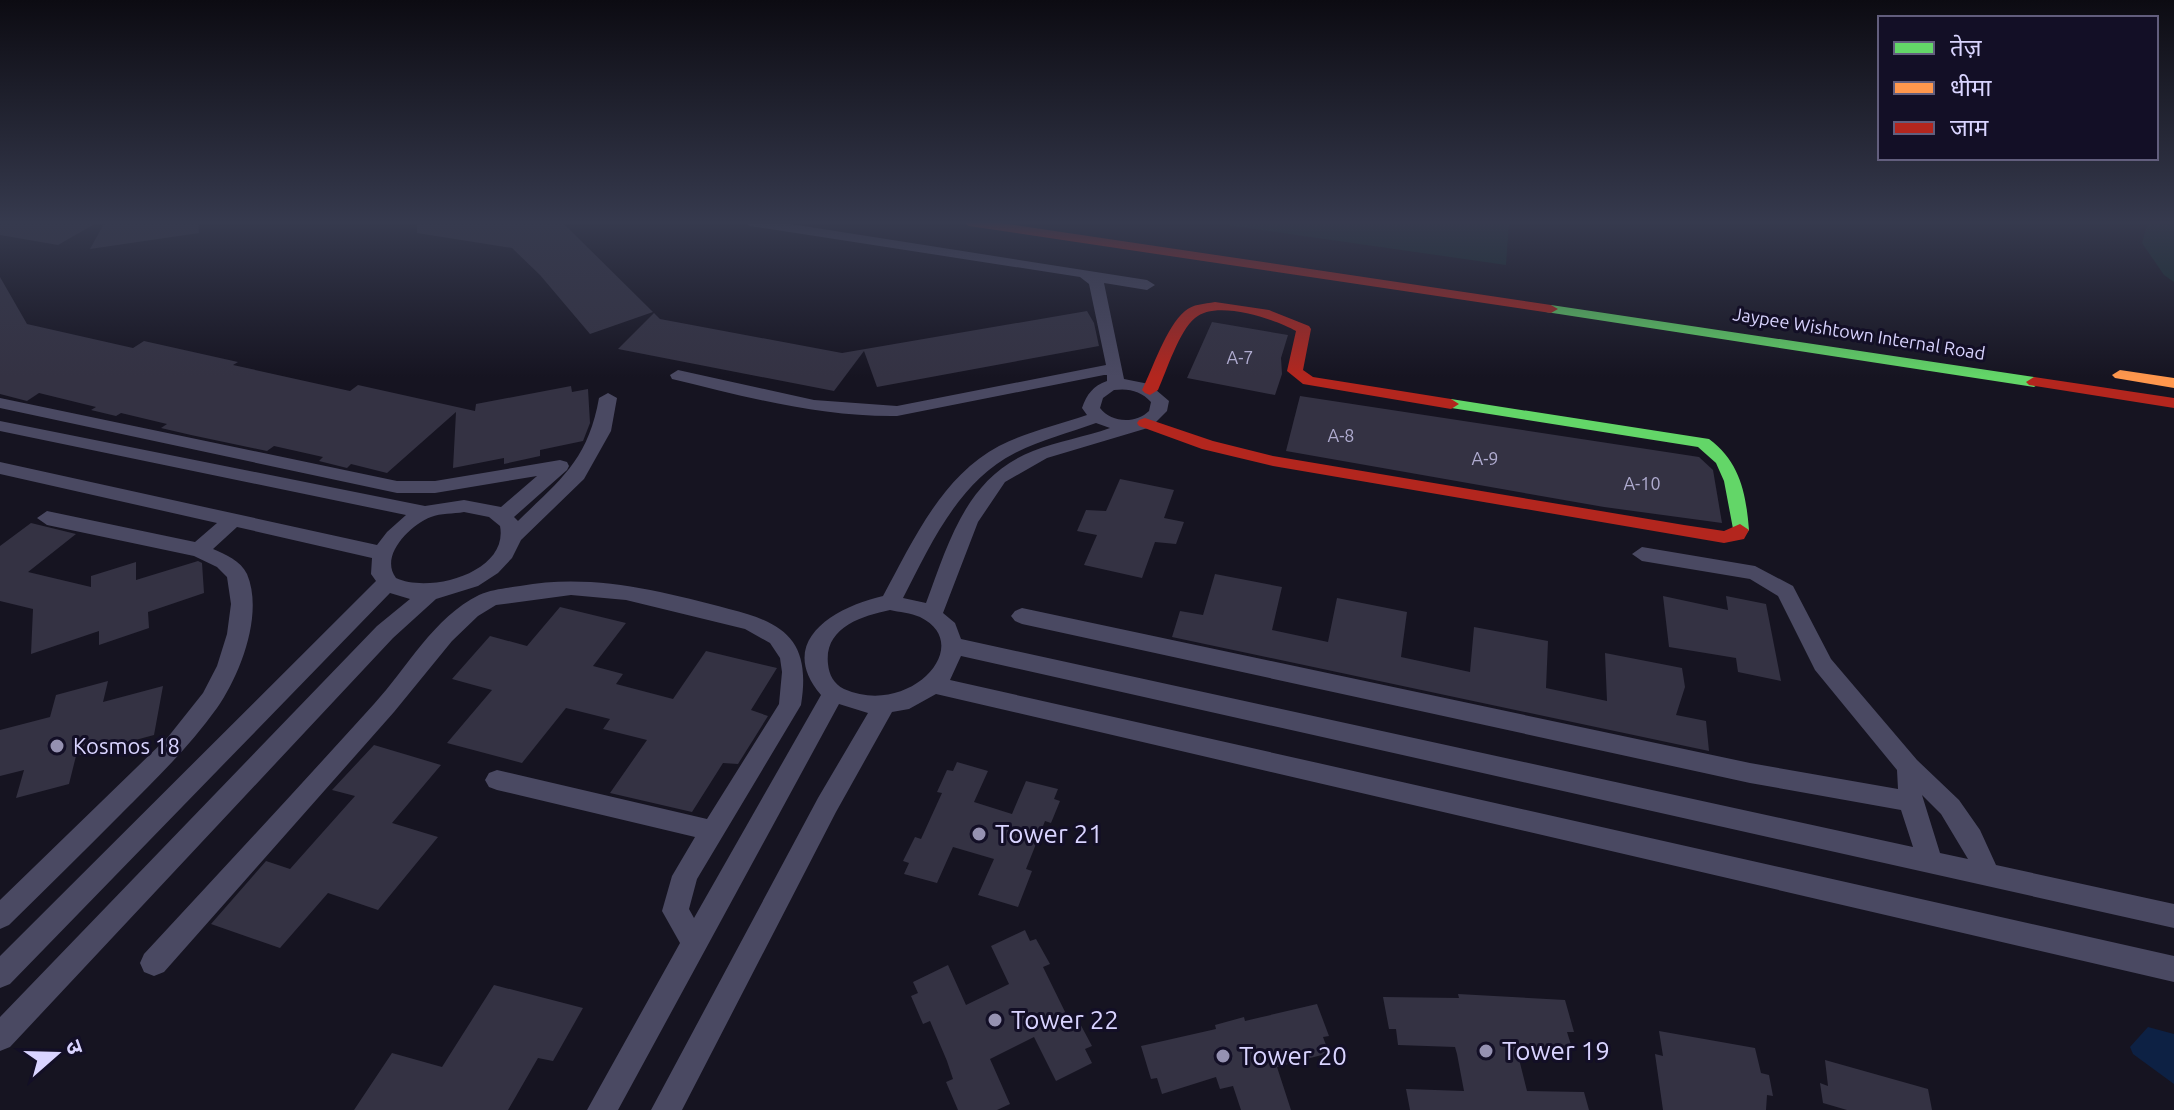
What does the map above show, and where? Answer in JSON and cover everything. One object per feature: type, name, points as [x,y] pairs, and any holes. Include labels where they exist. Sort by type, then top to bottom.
[{"type":"street","points":[[1073,274],[1147,285]]},
{"type":"street","name":"Jaypee Wishtown Internal Road","points":[[1314,274],[2174,403]]},
{"type":"street","points":[[1439,274],[1563,292]]},
{"type":"street","points":[[1093,277],[1116,377]]},
{"type":"street","points":[[1116,377],[1092,398],[1091,408],[1097,417],[1118,425],[1138,424],[1206,446],[1271,461],[1639,526],[1724,537],[1738,535],[1740,529],[1730,464],[1717,449],[1703,443],[1308,381],[1295,371],[1304,329],[1290,321],[1220,306],[1195,309],[1187,316],[1150,390]]},
{"type":"street","points":[[678,375],[870,413],[897,411],[1104,370],[1150,390],[1160,401],[1160,410],[1138,424],[1047,452],[1015,466],[997,479],[975,512],[933,613]]},
{"type":"street","points":[[2095,371],[2174,383]]},
{"type":"street","points":[[424,512],[393,536],[381,553],[378,570],[386,584],[404,592],[429,594],[456,588],[482,577],[501,561],[515,535],[577,475],[602,431],[608,398]]},
{"type":"street","points":[[0,403],[397,487],[435,487],[560,466],[585,458]]},
{"type":"street","points":[[890,602],[932,529],[969,476],[995,456],[1097,417]]},
{"type":"street","points":[[0,426],[424,512],[464,506],[487,508],[504,515],[515,535]]},
{"type":"street","points":[[504,515],[560,466]]},
{"type":"street","points":[[0,468],[381,553]]},
{"type":"street","points":[[0,917],[176,744],[211,699],[232,656],[238,634],[241,604],[237,575],[224,562],[199,550],[47,518]]},
{"type":"street","points":[[199,550],[233,520]]},
{"type":"street","points":[[1642,554],[1755,573],[1777,583],[1791,598],[1823,664],[1909,767],[1950,807],[1971,838],[1988,875]]},
{"type":"street","points":[[0,975],[386,584]]},
{"type":"street","points":[[154,963],[388,704],[452,627],[487,600],[537,589],[614,588],[761,624],[783,640],[794,660],[790,705],[685,876],[677,898],[675,911],[695,943]]},
{"type":"street","points":[[0,1037],[385,632],[429,594]]},
{"type":"street","points":[[890,602],[911,604],[933,613],[948,627],[954,646],[949,667],[934,685],[911,699],[884,706],[856,704],[833,694],[819,677],[815,657],[821,637],[837,620],[860,608],[890,602]]},
{"type":"street","points":[[1022,616],[1734,770],[1910,801]]},
{"type":"street","points":[[954,646],[2174,916]]},
{"type":"street","points":[[934,685],[2174,969]]},
{"type":"street","points":[[602,1110],[833,694]]},
{"type":"street","points":[[666,1110],[827,805],[884,706]]},
{"type":"street","points":[[1909,767],[1910,801],[1930,862]]},
{"type":"street","points":[[497,780],[713,831]]},
{"type":"green space","points":[[2174,274],[2174,282],[2164,275]]},
{"type":"water","points":[[2148,1027],[2174,1034],[2174,1084],[2133,1054],[2130,1047]]},
{"type":"building","points":[[614,274],[653,312],[590,334],[540,275]]},
{"type":"building","points":[[0,277],[27,324],[133,348],[144,341],[350,391],[358,385],[475,411],[476,404],[571,386],[572,392],[588,389],[590,423],[583,441],[540,450],[540,456],[504,464],[504,458],[453,468],[456,412],[387,473],[351,464],[347,468],[319,461],[323,457],[274,446],[267,451],[191,435],[161,428],[167,424],[121,413],[116,416],[91,410],[96,407],[39,393],[27,401],[0,394]]},
{"type":"building","points":[[1087,311],[1094,323],[1099,346],[877,387],[864,351],[834,391],[618,349],[654,313],[660,319],[842,353]]},
{"type":"building","points":[[1212,322],[1288,335],[1275,395],[1187,378]]},
{"type":"building","points":[[1300,396],[1699,457],[1713,470],[1722,523],[1604,507],[1286,451]]},
{"type":"building","points":[[1120,479],[1174,490],[1164,518],[1184,522],[1176,544],[1155,542],[1142,578],[1084,565],[1097,535],[1077,531],[1086,510],[1106,511]]},
{"type":"building","points":[[31,523],[76,534],[28,572],[91,587],[91,576],[136,562],[136,580],[198,561],[202,563],[204,593],[148,612],[149,628],[99,645],[99,631],[31,654],[33,609],[0,601],[0,546]]},
{"type":"building","points":[[1215,574],[1282,587],[1272,630],[1328,642],[1337,598],[1407,612],[1401,657],[1470,672],[1474,627],[1548,641],[1546,688],[1607,701],[1605,653],[1682,668],[1685,687],[1676,715],[1706,721],[1709,751],[1172,637],[1180,611],[1203,615]]},
{"type":"building","points":[[1663,596],[1728,610],[1726,596],[1766,604],[1781,681],[1738,672],[1736,658],[1669,647]]},
{"type":"building","points":[[560,607],[626,623],[593,666],[623,674],[616,684],[673,699],[706,651],[777,668],[751,710],[768,716],[738,764],[723,763],[692,812],[610,793],[647,740],[603,729],[610,719],[566,708],[522,763],[447,743],[492,690],[452,679],[490,636],[527,646]]},
{"type":"building","name":"Kosmos 18","points":[[108,681],[103,702],[163,686],[154,735],[76,756],[69,784],[16,798],[24,770],[0,776],[0,730],[50,717],[56,695]]},
{"type":"building","points":[[374,745],[441,765],[392,823],[438,837],[378,910],[328,893],[280,948],[211,924],[266,861],[290,869],[355,796],[332,790]]},
{"type":"building","name":"Tower 21","points":[[957,762],[988,771],[974,802],[1012,814],[1026,781],[1058,789],[1054,799],[1060,801],[1051,823],[1045,821],[1026,869],[1032,871],[1018,907],[978,895],[994,859],[953,847],[937,883],[904,874],[909,863],[903,861],[915,837],[921,839],[942,793],[937,792],[947,770],[953,771]]},
{"type":"building","name":"Tower 22","points":[[1025,930],[1030,941],[1036,939],[1050,964],[1043,967],[1070,1022],[1077,1018],[1092,1046],[1085,1049],[1092,1063],[1056,1081],[1034,1037],[990,1059],[1010,1104],[997,1110],[958,1110],[946,1082],[953,1079],[947,1061],[930,1021],[923,1024],[911,996],[918,993],[913,982],[948,965],[966,1005],[1009,984],[991,946]]},
{"type":"building","points":[[494,985],[583,1008],[553,1061],[538,1058],[508,1110],[354,1110],[392,1053],[442,1067]]},
{"type":"building","name":"Tower 19","points":[[1458,994],[1565,1000],[1574,1032],[1567,1032],[1572,1048],[1516,1047],[1527,1091],[1584,1092],[1589,1110],[1410,1110],[1406,1089],[1464,1091],[1457,1054],[1455,1047],[1398,1045],[1396,1029],[1389,1029],[1383,997],[1459,998]]},
{"type":"building","name":"Tower 20","points":[[1317,1004],[1329,1036],[1323,1037],[1329,1053],[1277,1067],[1291,1110],[1241,1110],[1233,1086],[1220,1089],[1216,1077],[1162,1094],[1157,1078],[1151,1079],[1141,1046],[1216,1029],[1215,1025],[1244,1017],[1245,1021]]},
{"type":"building","points":[[1659,1031],[1755,1048],[1761,1073],[1769,1075],[1773,1096],[1767,1095],[1766,1110],[1663,1110],[1655,1054],[1663,1056]]},
{"type":"building","points":[[1825,1060],[1928,1089],[1932,1110],[1847,1110],[1823,1103],[1820,1083],[1828,1086]]},
{"type":"traffic: fast","points":[[1551,309],[2034,382]]},
{"type":"traffic: fast","points":[[1451,404],[1703,443],[1722,460],[1733,481],[1740,530]]},
{"type":"traffic: slow","points":[[2120,375],[2174,383]]},
{"type":"traffic: jam","points":[[1316,274],[1551,309]]},
{"type":"traffic: jam","points":[[1150,390],[1186,318],[1201,308],[1215,306],[1264,313],[1304,329],[1295,371],[1308,381],[1451,404]]},
{"type":"traffic: jam","points":[[2034,382],[2174,403]]},
{"type":"traffic: jam","points":[[1145,423],[1208,445],[1273,461],[1724,537],[1738,535],[1740,530]]},
{"type":"place","name":"Kosmos 18","points":[[57,746]]},
{"type":"place","name":"Tower 21","points":[[979,834]]},
{"type":"place","name":"Tower 22","points":[[995,1020]]},
{"type":"place","name":"Tower 19","points":[[1486,1051]]},
{"type":"place","name":"Tower 20","points":[[1223,1056]]}]
